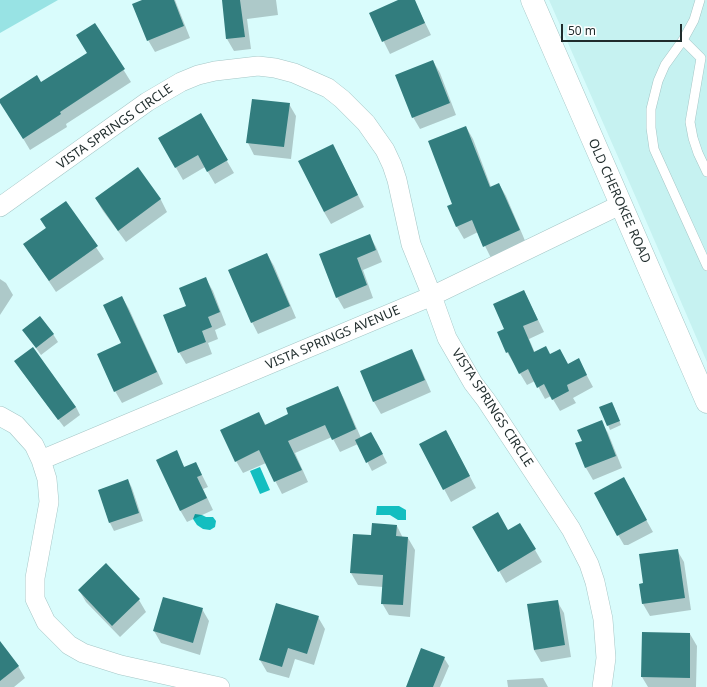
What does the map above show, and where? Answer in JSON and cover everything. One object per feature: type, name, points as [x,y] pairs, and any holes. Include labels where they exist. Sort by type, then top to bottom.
[{"type":"street","name":"OLD CHEROKEE ROAD","points":[[532,0],[707,402]]},
{"type":"street","name":"VISTA SPRINGS CIRCLE","points":[[0,207],[147,102],[181,82],[198,75],[215,71],[258,66],[275,68],[294,73],[328,88],[342,99],[366,123],[385,150],[392,165],[397,180],[411,244],[447,338],[473,383],[486,400],[571,530],[589,564],[595,582],[603,619],[606,658],[602,687]]},
{"type":"street","name":"VISTA SPRINGS AVENUE","points":[[41,460],[432,296],[620,205]]},
{"type":"street","points":[[0,416],[16,425],[34,446],[41,460],[47,479],[49,502],[35,578],[35,599],[46,622],[69,645],[84,653],[121,665],[220,687]]},
{"type":"lane","points":[[700,0],[694,20],[683,40],[665,65],[658,80],[651,109],[651,128],[654,149],[707,266]]},
{"type":"lane","points":[[683,40],[701,58],[690,122],[698,153],[707,172]]},
{"type":"shaded area","points":[[0,0],[58,0],[0,33]]},
{"type":"shaded area","points":[[549,0],[707,0],[707,362],[637,200]]},
{"type":"shaded area","points":[[260,467],[270,490],[260,494],[250,471]]},
{"type":"shaded area","points":[[377,506],[399,506],[406,510],[406,520],[398,520],[390,515],[376,515]]},
{"type":"shaded area","points":[[195,514],[213,517],[216,521],[215,527],[210,530],[203,529],[197,525],[193,519]]},
{"type":"building","points":[[142,0],[174,0],[184,26],[147,41],[132,4]]},
{"type":"building","points":[[222,0],[240,0],[245,37],[226,39]]},
{"type":"building","points":[[398,0],[415,0],[425,23],[382,42],[369,13]]},
{"type":"building","points":[[95,23],[125,69],[60,112],[61,114],[23,139],[0,103],[0,99],[37,75],[41,82],[87,53],[76,35]]},
{"type":"building","points":[[433,60],[450,103],[412,118],[395,75]]},
{"type":"building","points":[[252,99],[290,103],[284,147],[246,143]]},
{"type":"building","points":[[201,113],[228,160],[207,172],[198,155],[175,168],[158,138]]},
{"type":"building","points":[[466,126],[490,187],[499,183],[520,230],[483,247],[472,220],[456,227],[447,206],[452,204],[428,141]]},
{"type":"building","points":[[333,144],[358,195],[324,212],[298,161]]},
{"type":"building","points":[[138,167],[161,199],[118,231],[95,198]]},
{"type":"building","points":[[66,201],[98,246],[49,281],[23,244],[46,228],[40,219]]},
{"type":"building","points":[[370,234],[376,250],[357,258],[367,285],[336,298],[319,254]]},
{"type":"building","points":[[267,253],[290,306],[251,323],[228,270]]},
{"type":"building","points":[[206,277],[220,312],[208,317],[212,327],[202,331],[206,342],[178,353],[163,315],[186,306],[179,288]]},
{"type":"building","points":[[524,290],[538,320],[523,326],[534,352],[546,346],[550,354],[560,349],[568,364],[579,358],[587,375],[567,385],[569,391],[552,400],[544,384],[537,388],[528,369],[519,374],[508,352],[506,353],[497,332],[504,329],[493,304]]},
{"type":"building","points":[[122,296],[157,372],[114,392],[97,354],[121,343],[103,305]]},
{"type":"building","points":[[40,316],[54,334],[36,348],[22,330]]},
{"type":"building","points":[[33,347],[76,407],[58,420],[14,361]]},
{"type":"building","points":[[412,349],[425,380],[373,402],[360,371]]},
{"type":"building","points":[[338,386],[356,429],[332,440],[325,425],[288,441],[302,470],[274,482],[259,450],[235,462],[220,430],[259,412],[265,425],[288,414],[286,408]]},
{"type":"building","points":[[612,402],[620,421],[607,426],[599,407]]},
{"type":"building","points":[[602,420],[616,456],[585,468],[575,443],[582,441],[577,430]]},
{"type":"building","points":[[446,430],[470,476],[443,490],[419,444]]},
{"type":"building","points":[[371,432],[383,454],[366,463],[355,440]]},
{"type":"building","points":[[177,450],[184,467],[196,462],[202,475],[197,477],[207,498],[180,511],[156,460]]},
{"type":"building","points":[[624,477],[647,520],[617,536],[594,493]]},
{"type":"building","points":[[128,479],[139,513],[109,523],[98,490]]},
{"type":"building","points":[[498,512],[508,530],[520,523],[536,549],[498,572],[472,527]]},
{"type":"building","points":[[372,523],[397,525],[396,536],[408,537],[403,605],[381,604],[383,575],[350,573],[353,534],[371,535]]},
{"type":"building","points":[[678,549],[685,598],[642,604],[639,584],[643,583],[639,554]]},
{"type":"building","points":[[106,563],[140,599],[112,626],[78,590]]},
{"type":"building","points":[[163,597],[203,608],[193,643],[153,631]]},
{"type":"building","points":[[558,600],[565,645],[534,650],[527,604]]},
{"type":"building","points":[[276,603],[319,616],[307,654],[288,648],[282,667],[259,660]]},
{"type":"building","points":[[642,632],[690,633],[690,678],[641,677]]},
{"type":"building","points":[[0,641],[19,666],[0,681]]},
{"type":"building","points":[[421,648],[445,657],[433,687],[406,687]]}]
